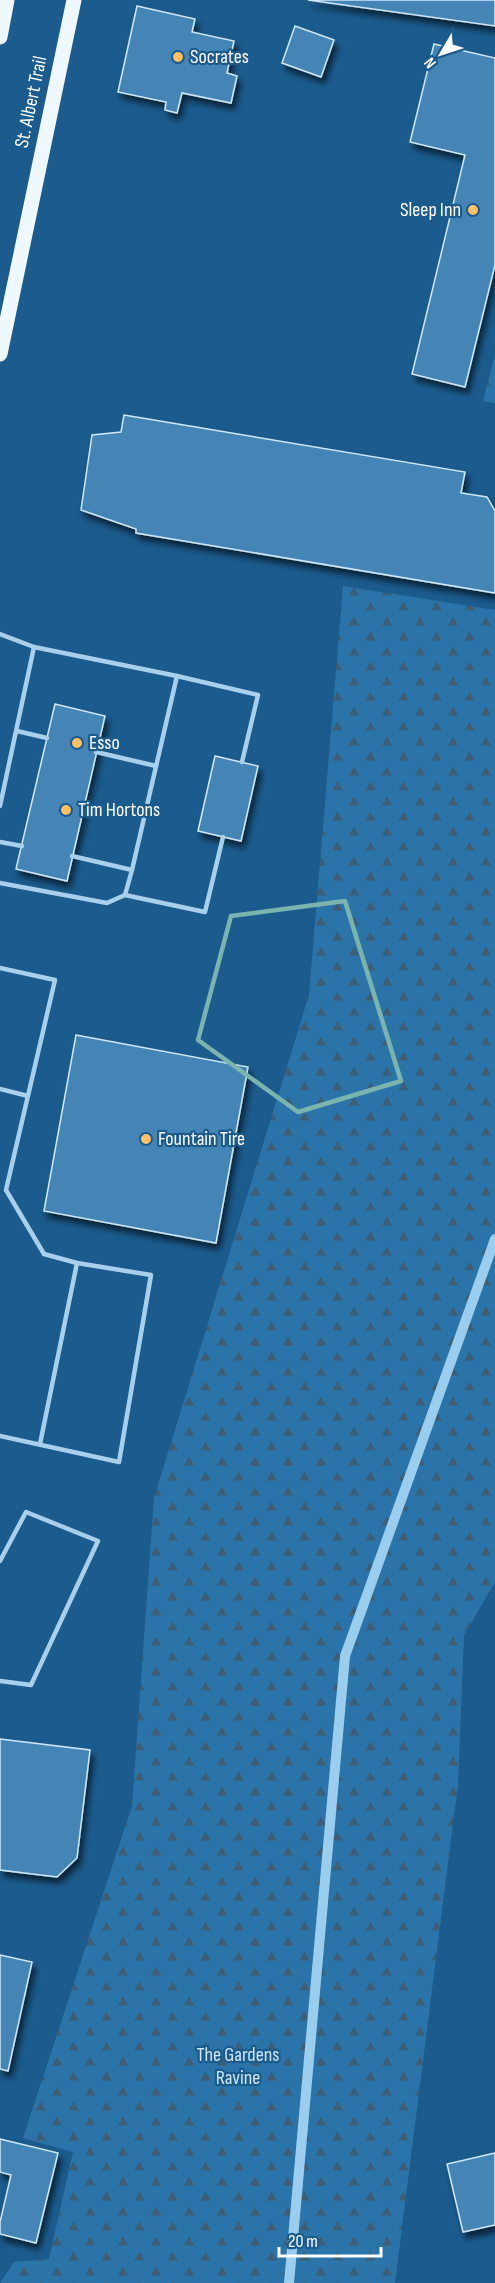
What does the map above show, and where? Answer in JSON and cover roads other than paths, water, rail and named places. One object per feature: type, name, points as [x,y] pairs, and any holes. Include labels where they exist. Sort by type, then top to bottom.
[{"type":"main road","points":[[0,37],[8,0]]},
{"type":"main road","name":"St. Albert Trail","points":[[0,354],[10,294],[74,0]]},
{"type":"lane","points":[[0,634],[34,646],[258,695],[242,762]]},
{"type":"lane","points":[[0,806],[34,646]]},
{"type":"lane","points":[[125,895],[177,676]]},
{"type":"lane","points":[[17,731],[46,738]]},
{"type":"lane","points":[[96,752],[156,766]]},
{"type":"lane","points":[[0,882],[107,903],[125,895],[205,912],[224,837]]},
{"type":"lane","points":[[0,842],[22,846]]},
{"type":"lane","points":[[72,856],[132,870]]},
{"type":"lane","points":[[0,968],[56,980],[6,1190],[44,1254],[77,1263],[151,1275],[119,1462],[0,1436]]},
{"type":"lane","points":[[0,1089],[28,1096]]},
{"type":"lane","points":[[40,1444],[77,1263]]},
{"type":"lane","points":[[0,1561],[26,1512],[98,1541],[32,1684],[0,1681]]},
{"type":"waterway","points":[[289,2283],[345,1656],[495,1239]]},
{"type":"place","name":"Socrates","points":[[178,57]]},
{"type":"place","name":"Sleep Inn","points":[[473,210]]},
{"type":"place","name":"Esso","points":[[77,743]]},
{"type":"place","name":"Tim Hortons","points":[[66,810]]},
{"type":"place","name":"Fountain Tire","points":[[146,1139]]},
{"type":"park label","name":"The Gardens Ravine","points":[[238,2066]]}]
